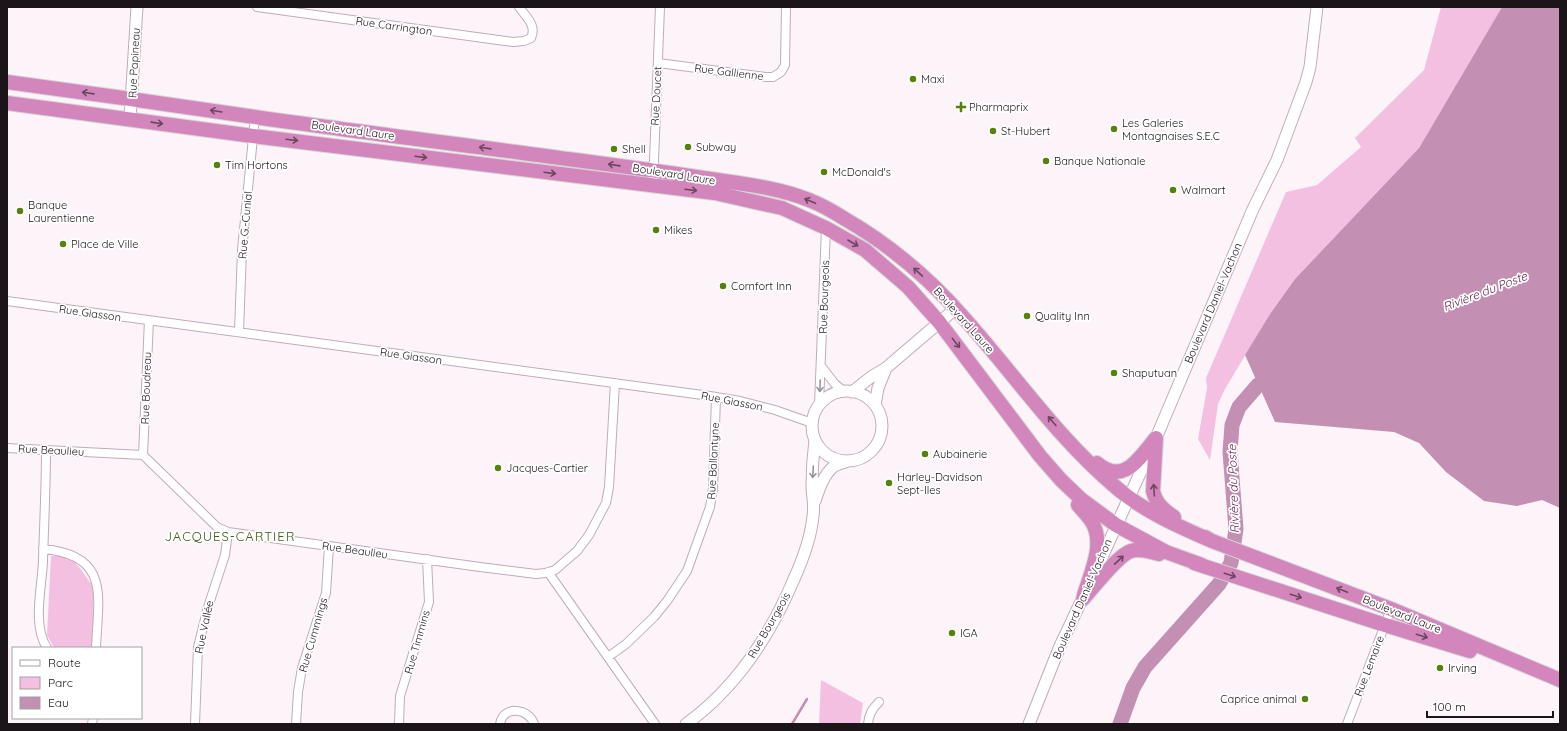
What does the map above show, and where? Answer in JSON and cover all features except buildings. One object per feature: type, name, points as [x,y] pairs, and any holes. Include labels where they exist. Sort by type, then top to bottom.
[{"type":"highway","name":"Boulevard Laure","points":[[7,82],[132,98],[255,117],[653,170],[778,190],[810,200],[843,217],[873,236],[904,260],[955,309],[1068,440],[1098,471],[1129,497],[1175,525],[1212,541],[1391,609],[1560,680]]},
{"type":"highway","name":"Boulevard Laure","points":[[7,102],[253,136],[715,193],[782,208],[826,228],[865,250],[908,287],[939,322],[1040,456],[1061,480],[1082,500],[1116,525],[1166,552],[1202,565],[1385,625],[1538,671]]},
{"type":"highway","points":[[1068,440],[1101,467],[1114,472],[1126,470],[1132,466],[1156,438]]},
{"type":"highway","points":[[1156,438],[1155,498],[1163,509],[1212,541]]},
{"type":"highway","points":[[1061,480],[1092,522],[1098,537],[1097,551],[1083,599]]},
{"type":"highway","points":[[1083,599],[1120,558],[1130,551],[1145,550],[1202,565]]},
{"type":"street","name":"Rue Papineau","points":[[130,119],[136,7]]},
{"type":"street","name":"Rue Carrington","points":[[257,7],[513,42],[524,41],[531,38],[534,33],[531,22],[519,7]]},
{"type":"street","name":"Rue Doucet","points":[[653,186],[660,7]]},
{"type":"street","name":"Rue Gallienne","points":[[658,63],[752,76],[773,76],[780,72],[785,65],[786,7]]},
{"type":"street","name":"Boulevard Daniel-Vachon","points":[[1029,724],[1060,646],[1156,438],[1253,209],[1277,160],[1310,67],[1317,7]]},
{"type":"street","name":"Rue G.-Cunial","points":[[239,332],[242,250],[255,117]]},
{"type":"street","name":"Rue Bourgeois","points":[[820,405],[826,228]]},
{"type":"street","name":"Rue Giasson","points":[[7,301],[716,397],[740,401],[775,410],[812,423]]},
{"type":"street","points":[[821,366],[835,384],[849,392],[864,397],[875,405],[880,415],[882,425],[881,436],[876,446],[869,454],[859,459],[849,461],[838,460],[828,456],[820,449],[815,440],[812,423],[820,405],[826,398],[835,394],[849,392],[886,368],[955,309]]},
{"type":"street","name":"Rue Boudreau","points":[[143,455],[149,320]]},
{"type":"street","points":[[875,405],[878,388],[886,368]]},
{"type":"street","points":[[615,383],[610,487],[606,503],[589,535],[576,551],[555,570],[548,572],[655,724]]},
{"type":"street","name":"Rue Ballantyne","points":[[608,657],[626,644],[654,617],[667,601],[687,571],[710,507],[713,488],[716,397]]},
{"type":"street","name":"Rue Bourgeois","points":[[814,503],[812,487],[815,440]]},
{"type":"street","name":"Rue Beaulieu","points":[[7,448],[143,455],[217,527],[228,532],[536,574],[548,572]]},
{"type":"street","points":[[46,450],[40,613],[42,639],[46,647]]},
{"type":"street","name":"Rue Bourgeois","points":[[686,724],[701,712],[741,672],[766,635],[788,594],[802,559],[810,534],[814,503],[820,485],[834,466],[849,461]]},
{"type":"street","name":"Rue Vallée","points":[[195,724],[198,647],[208,607],[224,555],[228,532]]},
{"type":"street","name":"Rue Cummings","points":[[296,724],[298,692],[302,668],[326,593],[329,546]]},
{"type":"street","points":[[43,549],[70,553],[76,556],[88,567],[96,580],[98,596],[96,647]]},
{"type":"street","name":"Rue Timmins","points":[[399,724],[400,696],[429,602],[427,559]]},
{"type":"street","name":"Rue Lemaire","points":[[1347,724],[1391,609]]},
{"type":"street","points":[[868,724],[868,715],[879,702]]},
{"type":"street","points":[[500,724],[504,714],[517,710],[528,715],[534,724]]},
{"type":"green space","points":[[1441,7],[1502,7],[1419,148],[1295,279],[1270,314],[1225,389],[1218,404],[1210,460],[1198,439],[1207,388],[1206,378],[1286,192],[1317,185],[1361,147],[1355,138],[1424,70]]},
{"type":"green space","points":[[51,556],[61,556],[74,562],[94,588],[92,647],[53,647],[47,635]]},
{"type":"green space","points":[[821,680],[863,703],[860,724],[819,724]]},
{"type":"water","points":[[1502,7],[1560,7],[1560,508],[1542,500],[1517,506],[1484,501],[1446,472],[1419,443],[1394,432],[1275,422],[1245,355],[1270,314],[1295,279],[1419,148]]},
{"type":"waterway","name":"Rivière du Poste","points":[[1120,724],[1133,688],[1145,667],[1219,584],[1231,563],[1236,529],[1230,452],[1232,425],[1239,407],[1258,385]]},
{"type":"waterway","points":[[792,724],[807,699]]},
{"type":"place","name":"Maxi","points":[[913,79]]},
{"type":"place","name":"Pharmaprix","points":[[961,107]]},
{"type":"place","name":"Les Galeries Montagnaises S.E.C","points":[[1114,129]]},
{"type":"place","name":"St-Hubert","points":[[993,131]]},
{"type":"place","name":"Subway","points":[[688,147]]},
{"type":"place","name":"Shell","points":[[614,149]]},
{"type":"place","name":"Banque Nationale","points":[[1046,161]]},
{"type":"place","name":"Tim Hortons","points":[[217,165]]},
{"type":"place","name":"McDonald's","points":[[824,172]]},
{"type":"place","name":"Walmart","points":[[1173,190]]},
{"type":"place","name":"Banque Laurentienne","points":[[20,211]]},
{"type":"place","name":"Mikes","points":[[656,230]]},
{"type":"place","name":"Place de Ville","points":[[63,244]]},
{"type":"place","name":"Comfort Inn","points":[[723,286]]},
{"type":"place","name":"Quality Inn","points":[[1027,316]]},
{"type":"place","name":"Shaputuan","points":[[1114,373]]},
{"type":"place","name":"Aubainerie","points":[[925,454]]},
{"type":"place","name":"Jacques-Cartier","points":[[498,468]]},
{"type":"place","name":"Harley-Davidson Sept-Iles","points":[[889,483]]},
{"type":"place","name":"IGA","points":[[952,633]]},
{"type":"place","name":"Irving","points":[[1440,668]]},
{"type":"place","name":"Caprice animal","points":[[1305,699]]},
{"type":"district","name":"JACQUES-CARTIER","points":[[230,536]]}]
